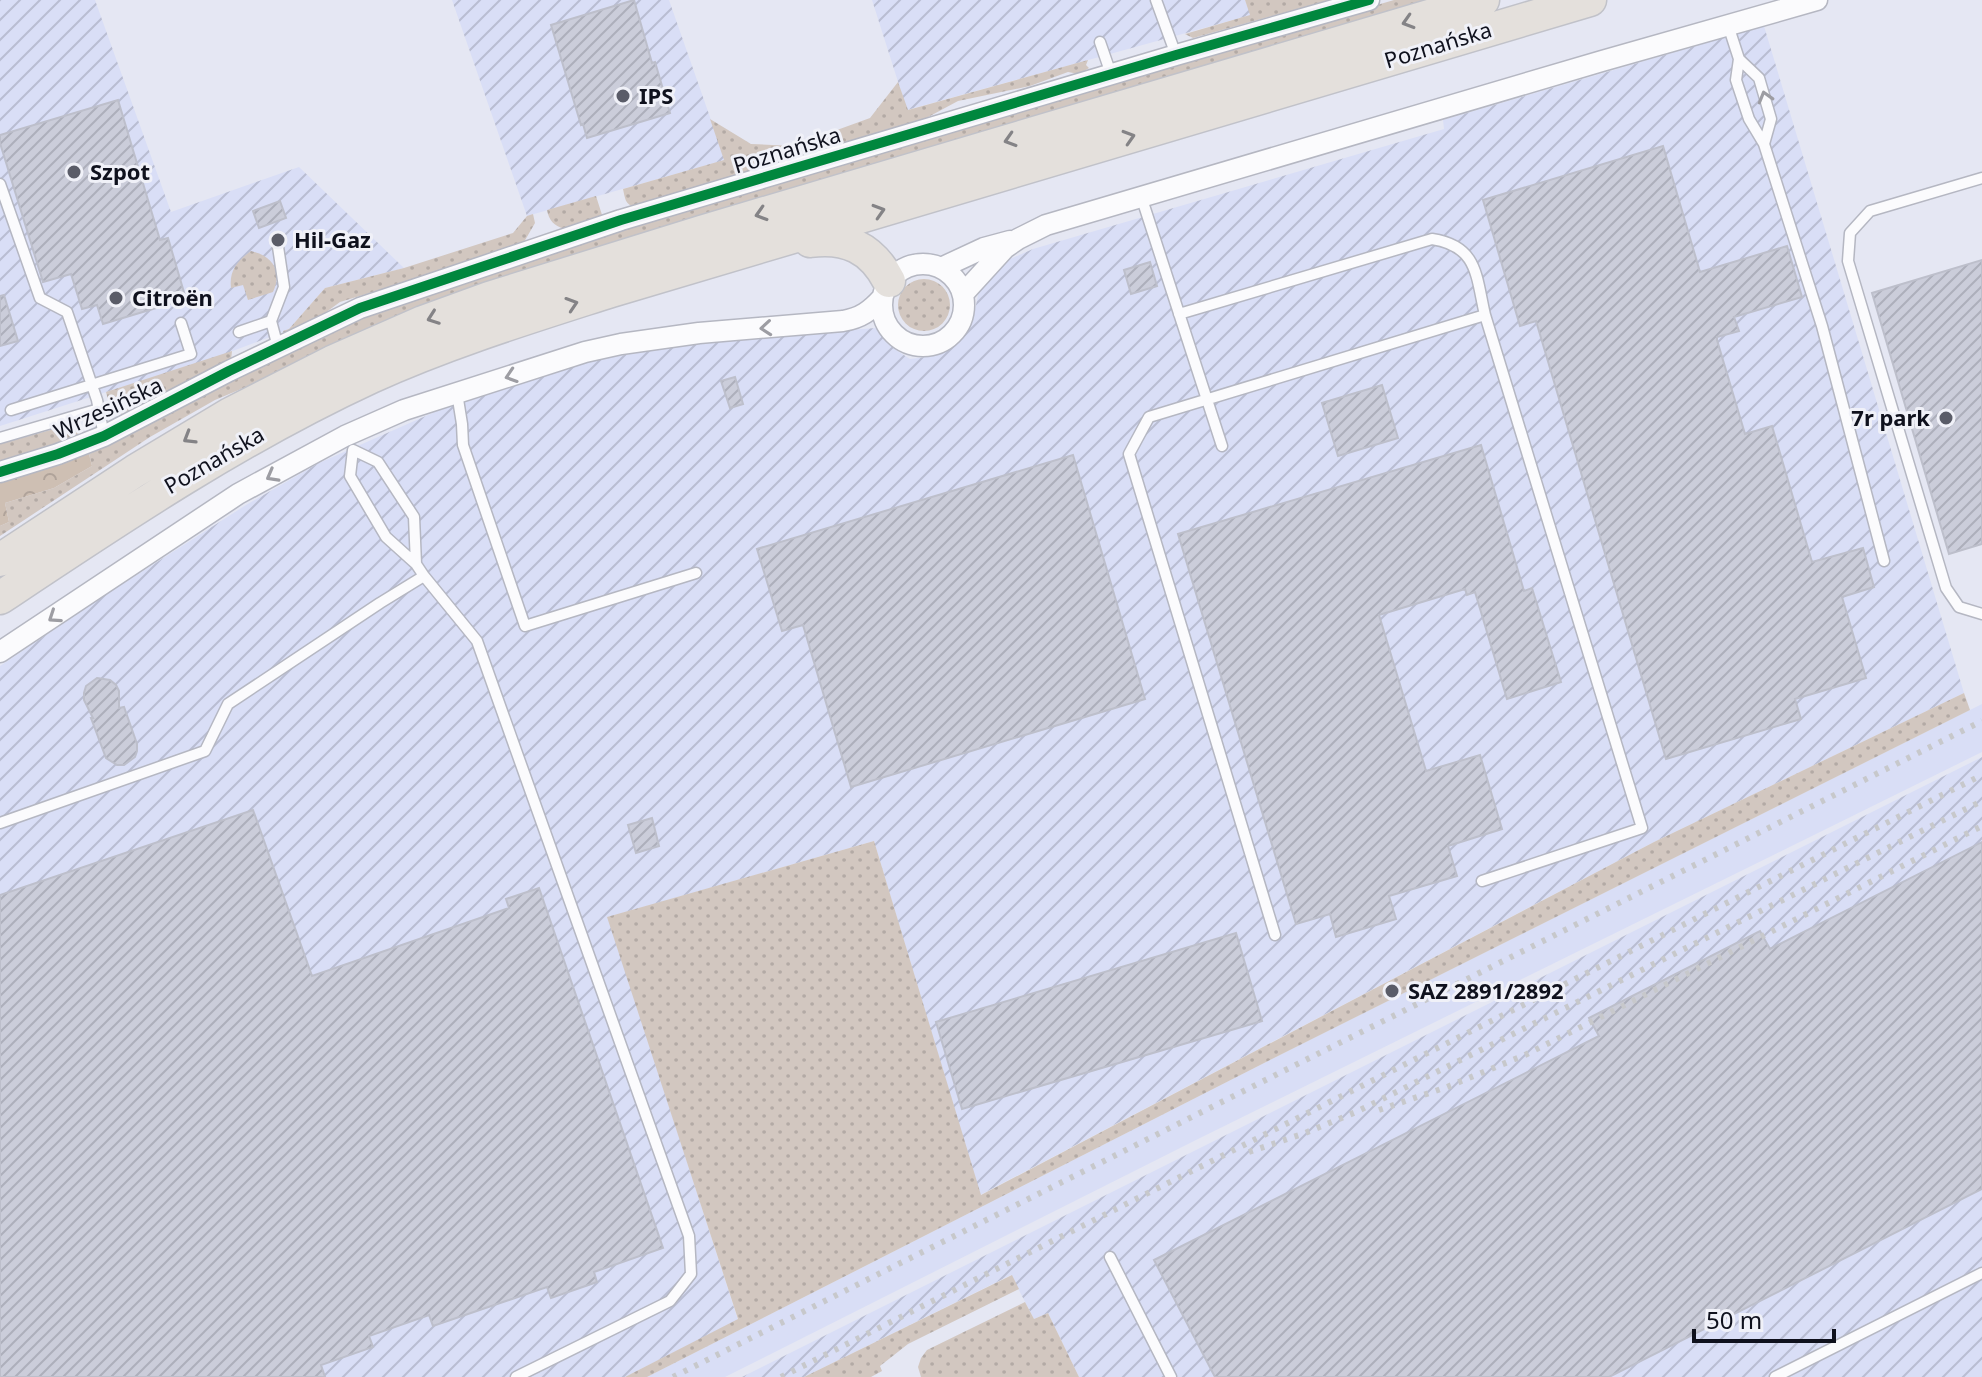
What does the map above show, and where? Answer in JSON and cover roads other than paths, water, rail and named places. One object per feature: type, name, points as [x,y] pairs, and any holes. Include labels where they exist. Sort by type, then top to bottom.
[{"type":"main road","name":"Poznańska","points":[[0,560],[135,471],[230,414],[332,362],[423,322],[489,298],[701,232],[1483,0]]},
{"type":"main road","name":"Poznańska","points":[[0,598],[170,486],[289,417],[422,355],[522,319],[751,249],[1590,0]]},
{"type":"main road","points":[[751,249],[822,239],[844,241],[861,249],[884,270],[886,289]]},
{"type":"street","name":"Poznańska","points":[[229,371],[360,308],[607,225],[1369,0]]},
{"type":"street","points":[[941,268],[1046,225],[1817,0]]},
{"type":"street","points":[[963,294],[994,258],[1018,239]]},
{"type":"street","points":[[0,652],[238,494],[349,443],[404,410],[585,352],[621,344],[699,333],[856,319],[865,315],[900,271],[913,265],[927,264],[951,274],[963,294],[964,308],[960,323],[952,335],[939,343],[925,347],[910,345],[897,338],[887,326],[882,312],[886,289]]},
{"type":"street","name":"Wrzesińska","points":[[0,472],[104,436],[229,371]]},
{"type":"lane","points":[[1156,0],[1176,55]]},
{"type":"lane","points":[[1728,25],[1739,59],[1736,80],[1749,119],[1764,144],[1822,326],[1884,561]]},
{"type":"lane","points":[[1100,42],[1111,74]]},
{"type":"lane","points":[[1739,59],[1759,78],[1771,119],[1764,144]]},
{"type":"lane","points":[[1982,178],[1870,211],[1850,233],[1848,261],[1946,588],[1959,607],[1982,614]]},
{"type":"lane","points":[[0,184],[40,298],[67,312],[92,385],[104,436]]},
{"type":"lane","points":[[1141,196],[1222,446]]},
{"type":"lane","points":[[1179,314],[1432,239],[1446,241],[1462,250],[1473,264],[1485,315],[1642,828],[1482,881]]},
{"type":"lane","points":[[277,240],[284,287],[271,321],[278,347]]},
{"type":"lane","points":[[1275,935],[1129,454],[1149,417],[1485,315]]},
{"type":"lane","points":[[239,332],[271,321]]},
{"type":"lane","points":[[11,410],[191,354],[181,323]]},
{"type":"lane","points":[[457,393],[463,445],[525,626],[696,573]]},
{"type":"lane","points":[[0,438],[99,409]]},
{"type":"lane","points":[[349,443],[378,462],[414,517],[416,564]]},
{"type":"lane","points":[[349,443],[350,476],[386,537],[416,564],[477,641],[689,1236],[691,1274],[670,1301],[516,1377]]},
{"type":"lane","points":[[0,823],[205,751],[228,704],[424,576]]},
{"type":"lane","points":[[1110,1257],[1171,1377]]},
{"type":"lane","points":[[1775,1377],[1982,1273]]},
{"type":"railway","points":[[673,1377],[1982,721]]},
{"type":"railway","points":[[781,1377],[1982,775]]},
{"type":"railway","points":[[1249,1152],[1356,1112],[1982,801]]},
{"type":"railway","points":[[1379,1110],[1447,1087],[1525,1055],[1982,826]]},
{"type":"place","name":"IPS","points":[[623,96]]},
{"type":"place","name":"Szpot","points":[[74,172]]},
{"type":"place","name":"Hil-Gaz","points":[[278,240]]},
{"type":"place","name":"Citroën","points":[[116,298]]},
{"type":"place","name":"7r park","points":[[1946,418]]},
{"type":"place","name":"SAZ 2891/2892","points":[[1392,991]]}]
